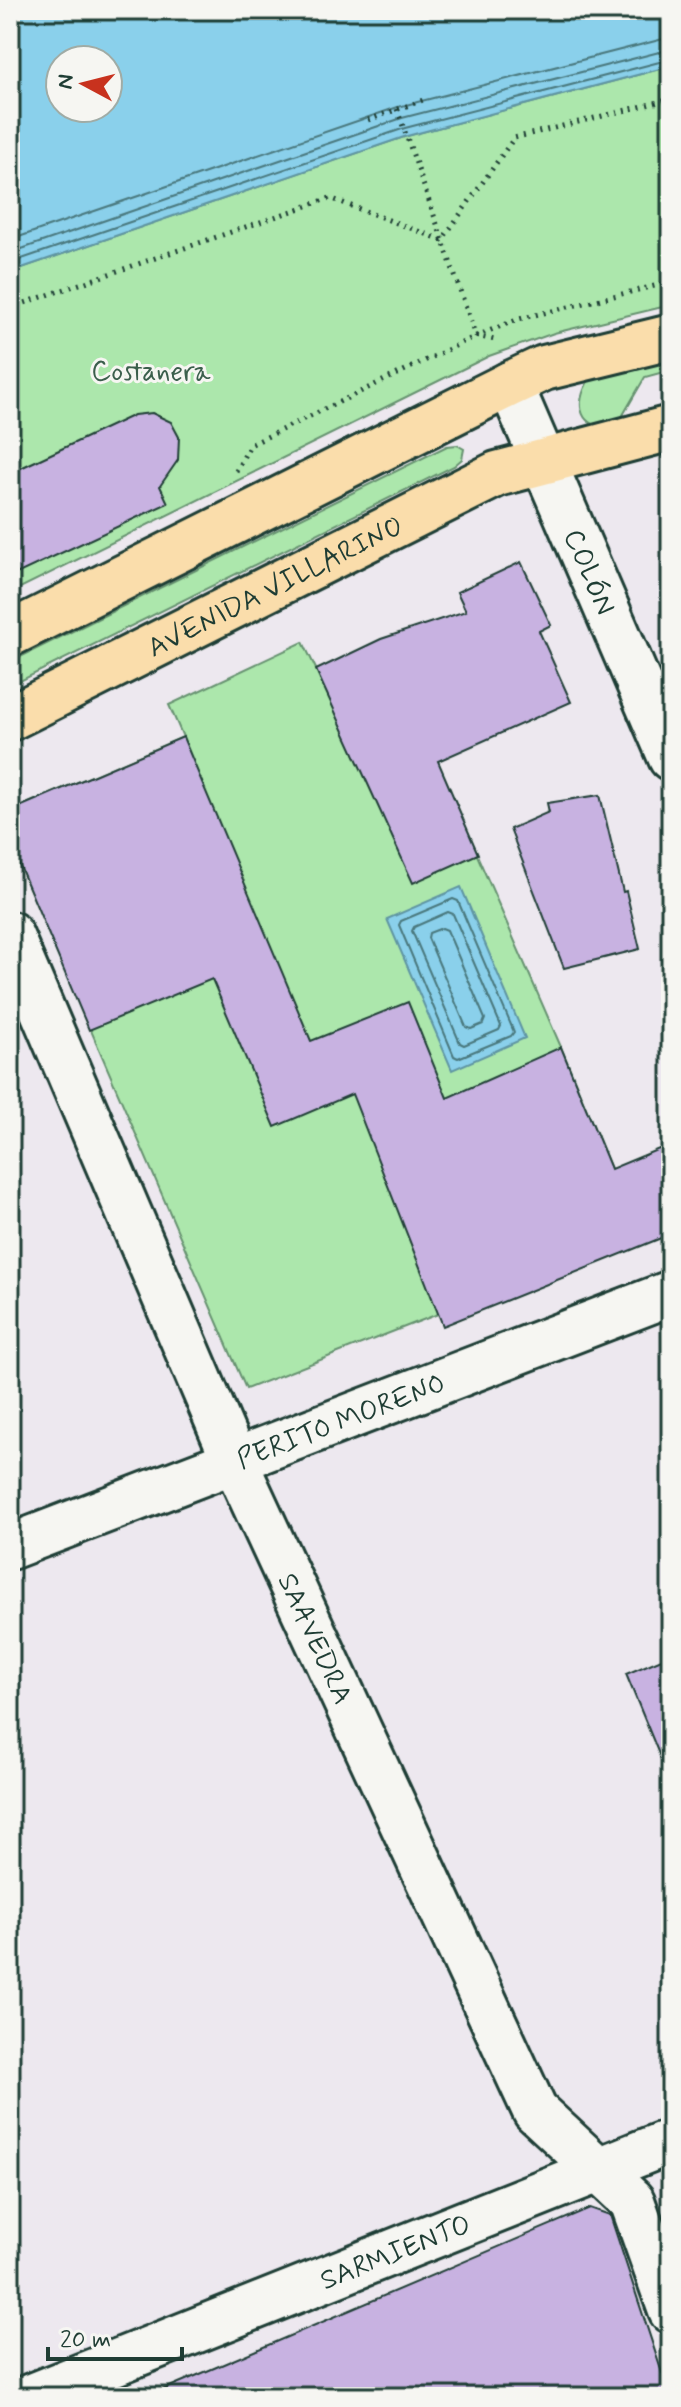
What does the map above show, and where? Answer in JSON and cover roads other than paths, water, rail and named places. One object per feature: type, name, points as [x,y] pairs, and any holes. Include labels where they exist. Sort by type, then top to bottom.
[{"type":"main road","points":[[10,634],[544,368],[671,337]]},
{"type":"main road","name":"AVENIDA VILLARINO","points":[[10,718],[497,474],[671,428]]},
{"type":"street","name":"COLÓN","points":[[510,384],[671,758]]},
{"type":"street","name":"SAAVEDRA","points":[[10,934],[235,1462],[535,2111],[632,2201],[671,2311]]},
{"type":"street","name":"PERITO MORENO","points":[[10,1547],[671,1293]]},
{"type":"street","name":"SARMIENTO","points":[[29,2397],[671,2141]]},
{"type":"water","points":[[10,10],[671,10],[671,66],[407,136],[10,272]]},
{"type":"water","points":[[461,887],[525,1038],[452,1070],[387,919]]},
{"type":"park label","name":"Costanera","points":[[151,370]]}]
